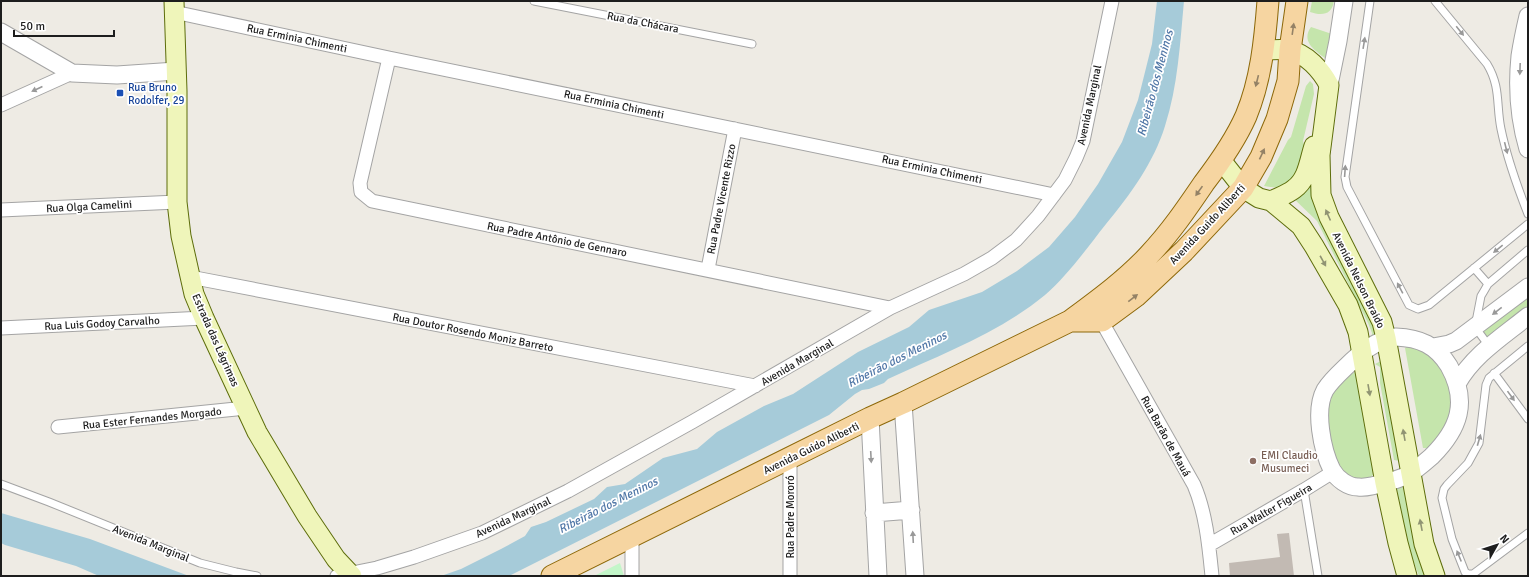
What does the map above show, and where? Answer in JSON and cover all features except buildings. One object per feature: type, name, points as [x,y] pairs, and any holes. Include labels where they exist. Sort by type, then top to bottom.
[{"type":"main road","name":"Avenida Guido Aliberti","points":[[1097,314],[1130,274],[1149,256],[1174,227],[1221,160],[1246,116],[1256,85],[1264,50],[1268,1]]},
{"type":"main road","name":"Avenida Guido Aliberti","points":[[552,576],[870,418],[1070,321],[1097,314],[1136,296],[1184,251],[1243,188],[1261,157],[1277,119],[1288,81],[1290,50],[1297,1]]},
{"type":"main road","name":"Estrada das Lágrimas","points":[[174,6],[177,202],[181,236],[194,294],[257,432],[341,573]]},
{"type":"main road","points":[[1264,50],[1290,50],[1305,58],[1317,68],[1329,85]]},
{"type":"main road","name":"Avenida Nelson Braido","points":[[1329,85],[1320,155],[1320,186],[1323,204],[1377,310],[1386,338],[1424,544],[1435,576]]},
{"type":"main road","points":[[1271,201],[1294,190],[1302,182],[1306,176],[1315,144],[1323,127]]},
{"type":"main road","name":"Avenida Nelson Braido","points":[[1221,160],[1243,188],[1259,198],[1271,201],[1301,226],[1348,305],[1358,332],[1385,482],[1407,576]]},
{"type":"street","name":"Avenida Marginal","points":[[341,573],[377,568],[414,557],[482,533],[568,491],[890,308],[964,274],[992,258],[1016,240],[1038,216],[1065,180],[1076,158],[1083,141],[1112,1]]},
{"type":"street","points":[[1329,85],[1344,1]]},
{"type":"street","name":"Rua Erminia Chimenti","points":[[174,6],[388,58],[1054,195]]},
{"type":"street","points":[[1528,16],[1520,55],[1519,85],[1521,111],[1528,149]]},
{"type":"street","points":[[1,32],[72,73]]},
{"type":"street","name":"Rua Padre Antônio de Gennaro","points":[[388,58],[360,183],[361,192],[372,201],[708,269],[890,308]]},
{"type":"street","points":[[1,105],[72,73],[117,75],[176,71]]},
{"type":"street","name":"Rua Padre Vicente Rizzo","points":[[708,269],[735,129]]},
{"type":"street","name":"Rua Olga Camelini","points":[[1,210],[177,202]]},
{"type":"street","name":"Rua Doutor Rosendo Moniz Barreto","points":[[190,277],[755,386]]},
{"type":"street","points":[[1433,347],[1456,341],[1528,287]]},
{"type":"street","name":"Rua Barão de Mauá","points":[[1097,314],[1194,485],[1202,506],[1209,546],[1212,576]]},
{"type":"street","points":[[1457,384],[1464,371],[1486,350],[1528,316]]},
{"type":"street","name":"Rua Luis Godoy Carvalho","points":[[1,328],[204,318]]},
{"type":"street","points":[[1386,338],[1408,338],[1420,341],[1433,347],[1444,358],[1457,384],[1460,406],[1454,429],[1444,444],[1410,474],[1404,477],[1357,488],[1340,481],[1333,472],[1324,446],[1320,415],[1321,402],[1330,383],[1362,352],[1386,338]]},
{"type":"street","points":[[903,403],[915,576]]},
{"type":"street","name":"Rua Ester Fernandes Morgado","points":[[58,427],[246,408]]},
{"type":"street","points":[[870,418],[878,576]]},
{"type":"street","name":"Rua Padre Mororó","points":[[790,458],[790,576]]},
{"type":"street","name":"Rua Walter Figueira","points":[[1209,546],[1333,472]]},
{"type":"street","points":[[874,513],[911,510]]},
{"type":"street","points":[[632,536],[632,576]]},
{"type":"lane","name":"Rua da Chácara","points":[[534,1],[752,44]]},
{"type":"lane","points":[[1370,1],[1345,177],[1347,187],[1409,305],[1418,309],[1429,305],[1528,224]]},
{"type":"lane","points":[[1436,1],[1487,64],[1493,74],[1496,82],[1501,128],[1509,160],[1528,214]]},
{"type":"lane","points":[[1528,250],[1488,284],[1481,296],[1475,327],[1486,350],[1507,339],[1528,324]]},
{"type":"lane","points":[[1474,268],[1488,284]]},
{"type":"lane","points":[[1528,346],[1489,378],[1486,385],[1479,443],[1468,463],[1444,489],[1442,498],[1452,539],[1465,572],[1468,574],[1473,574],[1528,533]]},
{"type":"lane","points":[[1494,373],[1528,419]]},
{"type":"lane","name":"Avenida Marginal","points":[[1,484],[200,563],[257,576]]},
{"type":"lane","points":[[1304,490],[1318,576]]},
{"type":"green space","points":[[1312,1],[1334,1],[1329,12],[1319,14],[1310,12]]},
{"type":"green space","points":[[1311,27],[1332,34],[1331,63],[1312,48],[1309,43],[1308,33]]},
{"type":"green space","points":[[1310,81],[1313,84],[1314,94],[1303,141],[1305,149],[1300,176],[1278,188],[1264,186],[1291,137],[1306,86]]},
{"type":"green space","points":[[1313,182],[1378,331],[1371,339],[1372,333],[1368,323],[1317,221],[1291,196]]},
{"type":"green space","points":[[1528,296],[1528,307],[1487,338],[1481,333]]},
{"type":"green space","points":[[1411,344],[1426,350],[1435,358],[1442,367],[1450,387],[1452,409],[1447,429],[1431,448],[1423,448],[1405,348]]},
{"type":"green space","points":[[1381,361],[1400,461],[1394,460],[1380,383],[1380,367],[1375,364]]},
{"type":"green space","points":[[1355,372],[1360,380],[1376,471],[1371,477],[1359,480],[1350,477],[1333,461],[1322,408],[1343,379]]},
{"type":"green space","points":[[1406,484],[1404,491],[1426,576],[1419,576],[1410,553],[1397,490],[1398,485]]},
{"type":"green space","points":[[620,563],[624,576],[594,576]]},
{"type":"water","name":"Ribeirão dos Meninos","points":[[1157,1],[1184,1],[1176,80],[1165,126],[1155,152],[1148,165],[1124,202],[1069,270],[1045,295],[1009,321],[970,342],[888,379],[884,383],[862,390],[829,415],[509,576],[441,576],[461,569],[501,549],[525,536],[531,527],[546,522],[594,499],[607,487],[625,484],[663,458],[697,449],[717,432],[764,406],[793,394],[858,352],[909,327],[929,310],[982,292],[1017,271],[1049,247],[1075,217],[1098,184],[1122,142],[1138,100],[1152,44]]},
{"type":"water","points":[[1,513],[90,539],[189,576],[99,576],[76,566],[5,545],[1,543]]},
{"type":"place","name":"Rua Bruno Rodolfer, 29","points":[[120,93]]},
{"type":"place","name":"EMI Claudio Musumeci","points":[[1253,461]]}]
